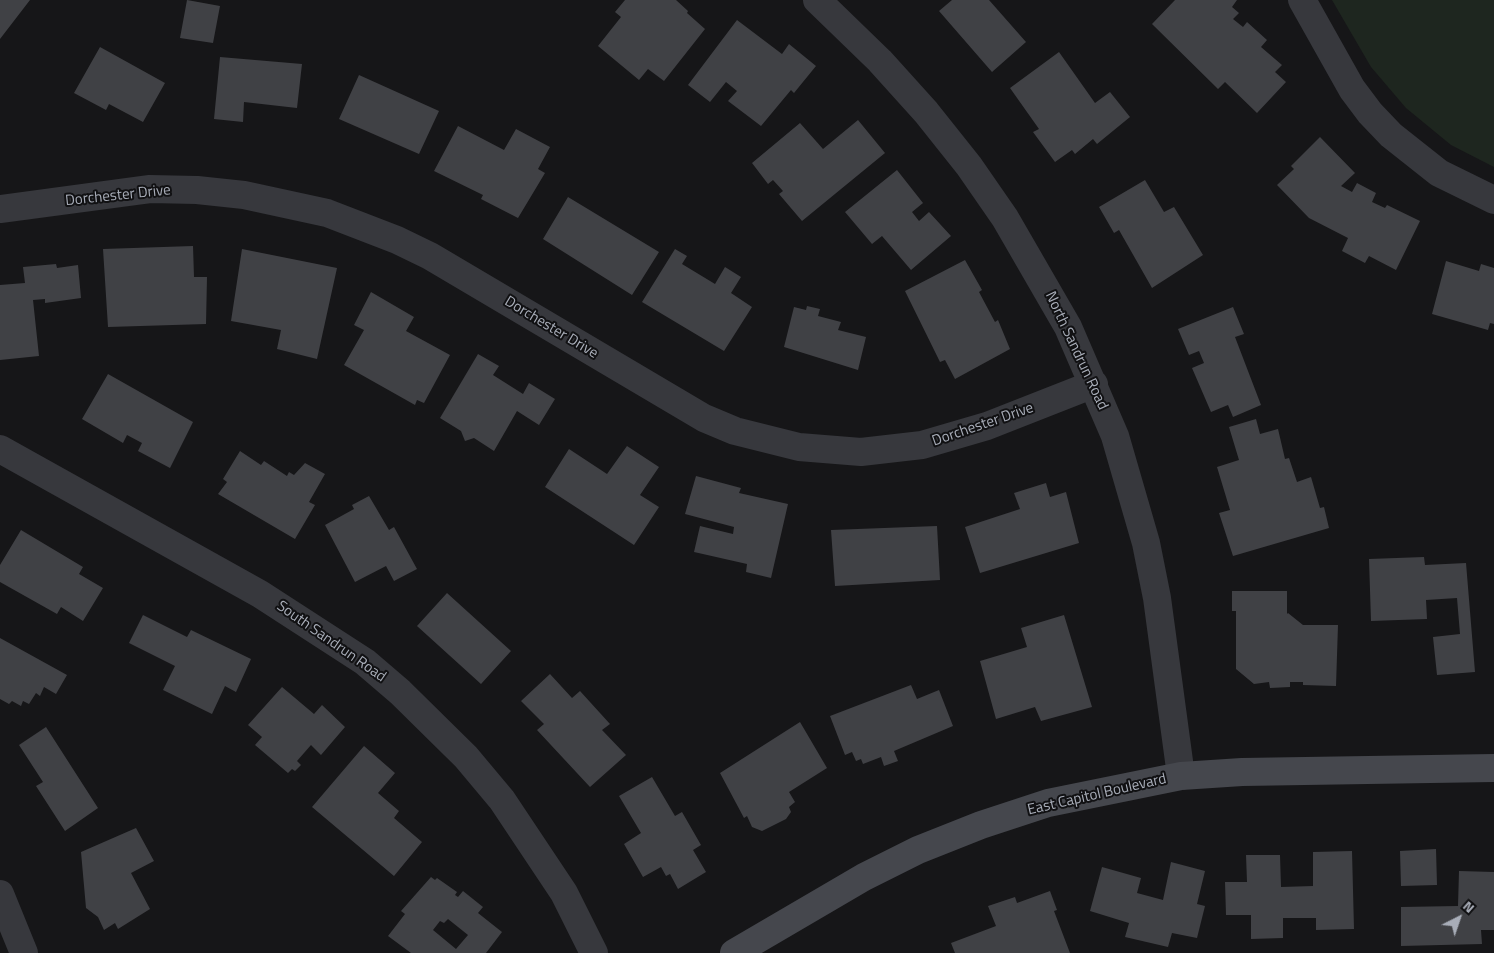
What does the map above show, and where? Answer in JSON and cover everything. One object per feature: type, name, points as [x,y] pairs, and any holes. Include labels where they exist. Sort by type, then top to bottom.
[{"type":"street","name":"North Sandrun Road","points":[[817,0],[880,61],[926,112],[969,166],[1005,218],[1038,272],[1068,327],[1115,436],[1146,543],[1157,598],[1181,776]]},
{"type":"street","points":[[1302,0],[1352,89],[1370,113],[1391,135],[1439,173],[1468,189],[1494,200]]},
{"type":"street","name":"Dorchester Drive","points":[[0,209],[150,189],[197,190],[244,195],[327,213],[388,236],[430,256],[704,418],[735,431],[799,447],[861,452],[922,446],[987,426],[1094,384]]},
{"type":"street","name":"South Sandrun Road","points":[[0,450],[260,594],[365,662],[400,692],[466,757],[502,800],[564,892],[594,953]]},
{"type":"street","name":"East Capitol Boulevard","points":[[734,953],[864,877],[918,850],[981,824],[1048,803],[1181,776],[1242,772],[1494,768]]},
{"type":"street","points":[[0,894],[24,953]]},
{"type":"shaded area","points":[[1332,0],[1494,0],[1494,167],[1451,145],[1406,108],[1371,67]]},
{"type":"building","points":[[0,0],[30,0],[0,39]]},
{"type":"building","points":[[187,0],[220,6],[213,43],[180,38]]},
{"type":"building","points":[[625,0],[676,0],[705,29],[664,81],[648,69],[639,80],[598,46],[621,17],[615,12]]},
{"type":"building","points":[[952,0],[989,0],[1026,42],[992,72],[939,11]]},
{"type":"building","points":[[1175,0],[1237,0],[1232,7],[1239,13],[1233,19],[1243,27],[1247,22],[1267,40],[1261,47],[1282,65],[1275,72],[1286,82],[1257,113],[1225,82],[1218,89],[1152,24]]},
{"type":"building","points":[[737,20],[782,54],[789,44],[816,66],[794,93],[791,90],[761,126],[728,101],[737,91],[726,82],[710,102],[688,85]]},
{"type":"building","points":[[100,47],[165,83],[143,122],[109,104],[106,110],[74,93]]},
{"type":"building","points":[[1059,52],[1095,103],[1110,92],[1130,117],[1097,144],[1093,139],[1075,154],[1072,150],[1055,162],[1033,132],[1039,129],[1010,88]]},
{"type":"building","points":[[220,57],[302,64],[297,108],[244,102],[243,122],[214,119]]},
{"type":"building","points":[[359,75],[439,111],[419,154],[339,119]]},
{"type":"building","points":[[858,120],[885,153],[802,221],[779,194],[783,191],[773,180],[768,184],[752,163],[800,123],[823,149]]},
{"type":"building","points":[[458,126],[504,150],[516,129],[550,147],[538,169],[545,173],[518,218],[481,199],[483,195],[434,171]]},
{"type":"building","points":[[1320,137],[1355,173],[1341,186],[1352,192],[1357,183],[1376,193],[1372,202],[1385,208],[1387,205],[1420,221],[1396,270],[1369,256],[1365,263],[1342,251],[1348,238],[1309,218],[1277,185],[1294,169],[1291,166]]},
{"type":"building","points":[[897,170],[923,203],[912,212],[919,221],[929,212],[951,236],[911,270],[882,236],[872,244],[845,212]]},
{"type":"building","points":[[1145,180],[1164,212],[1174,207],[1203,255],[1152,288],[1119,230],[1114,233],[1099,207]]},
{"type":"building","points":[[568,197],[659,252],[632,295],[543,239]]},
{"type":"building","points":[[193,246],[194,277],[207,277],[206,324],[108,327],[103,249]]},
{"type":"building","points":[[242,249],[337,268],[317,359],[277,349],[281,330],[231,321]]},
{"type":"building","points":[[675,249],[687,256],[682,264],[715,284],[725,267],[741,277],[731,293],[752,307],[724,351],[642,302]]},
{"type":"building","points":[[965,260],[982,290],[979,292],[995,322],[998,320],[1010,349],[955,379],[945,360],[940,362],[905,291]]},
{"type":"building","points":[[1446,261],[1479,271],[1481,264],[1494,268],[1494,324],[1490,323],[1488,330],[1432,314]]},
{"type":"building","points":[[56,264],[57,268],[78,265],[81,298],[45,303],[45,299],[33,300],[39,356],[0,360],[0,285],[25,283],[23,267]]},
{"type":"building","points":[[371,292],[414,317],[406,331],[450,355],[424,403],[417,400],[415,405],[344,365],[364,330],[354,325]]},
{"type":"building","points":[[807,306],[820,309],[818,316],[841,322],[838,330],[866,337],[858,370],[784,347],[794,307],[806,310]]},
{"type":"building","points":[[1233,307],[1244,334],[1235,337],[1261,405],[1233,417],[1228,405],[1211,412],[1192,368],[1204,363],[1199,351],[1189,355],[1178,329]]},
{"type":"building","points":[[478,354],[499,366],[493,375],[523,394],[529,383],[555,399],[539,425],[517,411],[494,451],[474,438],[465,441],[461,431],[440,418]]},
{"type":"building","points":[[108,374],[193,422],[170,468],[138,451],[142,443],[127,435],[123,443],[82,419]]},
{"type":"building","points":[[1256,419],[1260,434],[1278,429],[1285,459],[1289,458],[1297,482],[1311,477],[1320,508],[1324,507],[1329,528],[1233,556],[1219,513],[1230,510],[1217,467],[1239,460],[1229,427]]},
{"type":"building","points":[[627,446],[659,467],[640,495],[659,507],[634,545],[545,487],[569,449],[607,474]]},
{"type":"building","points":[[240,451],[261,465],[264,461],[287,476],[289,472],[294,475],[305,463],[325,474],[309,502],[315,505],[295,539],[218,494],[227,482],[223,479]]},
{"type":"building","points":[[696,476],[741,488],[739,493],[788,504],[771,578],[746,572],[747,564],[694,552],[700,526],[733,534],[734,527],[685,514]]},
{"type":"building","points":[[1046,483],[1050,497],[1066,492],[1079,543],[980,573],[965,527],[1020,509],[1014,493]]},
{"type":"building","points":[[369,496],[389,530],[394,527],[417,569],[394,581],[386,566],[355,582],[325,525],[354,509],[352,505]]},
{"type":"building","points":[[937,526],[940,580],[835,586],[831,530]]},
{"type":"building","points":[[21,530],[83,567],[79,574],[103,588],[83,621],[61,607],[57,614],[0,582],[0,565]]},
{"type":"building","points":[[1424,557],[1425,565],[1466,563],[1475,672],[1437,675],[1433,637],[1460,634],[1457,598],[1426,600],[1427,619],[1371,621],[1369,559]]},
{"type":"building","points":[[1232,591],[1287,591],[1287,614],[1303,625],[1338,625],[1336,686],[1303,685],[1303,682],[1290,682],[1290,687],[1270,688],[1269,682],[1254,684],[1236,669],[1236,611],[1232,611]]},
{"type":"building","points":[[447,593],[511,651],[481,684],[417,626]]},
{"type":"building","points":[[143,615],[187,637],[191,630],[251,659],[236,692],[225,686],[212,714],[163,690],[175,666],[129,643]]},
{"type":"building","points":[[1064,615],[1092,707],[1041,721],[1035,707],[996,719],[980,661],[1027,647],[1021,628]]},
{"type":"building","points":[[0,638],[67,675],[56,694],[44,687],[40,696],[36,693],[29,704],[23,701],[21,706],[12,701],[9,704],[0,699]]},
{"type":"building","points":[[550,674],[572,698],[580,691],[610,724],[602,730],[626,755],[590,787],[537,730],[544,724],[521,701]]},
{"type":"building","points":[[911,685],[917,699],[939,690],[953,726],[894,751],[898,761],[884,766],[881,757],[863,764],[861,759],[856,761],[852,752],[845,755],[830,716]]},
{"type":"building","points":[[282,687],[314,714],[322,705],[345,727],[321,755],[311,745],[297,761],[301,765],[295,771],[292,769],[288,773],[255,745],[262,737],[248,725]]},
{"type":"building","points":[[800,722],[827,768],[789,792],[795,802],[789,807],[791,812],[786,819],[762,831],[752,827],[747,816],[744,818],[720,773]]},
{"type":"building","points":[[46,727],[98,808],[65,831],[36,786],[43,782],[19,745]]},
{"type":"building","points":[[364,746],[395,773],[378,793],[399,811],[394,818],[422,842],[394,876],[312,807]]},
{"type":"building","points":[[652,777],[675,816],[682,812],[701,845],[693,850],[706,872],[678,889],[670,874],[666,876],[661,867],[643,877],[624,844],[641,833],[619,796]]},
{"type":"building","points":[[136,828],[154,861],[131,873],[150,909],[118,929],[115,923],[104,930],[98,917],[86,908],[81,852]]},
{"type":"building","points":[[1436,849],[1437,885],[1401,886],[1400,851]]},
{"type":"building","points":[[1352,851],[1354,929],[1316,930],[1316,918],[1283,918],[1283,938],[1251,939],[1251,915],[1226,915],[1225,882],[1247,882],[1246,855],[1280,855],[1281,887],[1313,886],[1313,852]]},
{"type":"building","points":[[1171,862],[1205,871],[1197,904],[1205,906],[1197,938],[1172,933],[1168,947],[1125,937],[1129,923],[1090,911],[1102,867],[1141,878],[1137,893],[1163,900]]},
{"type":"building","points":[[1459,871],[1494,872],[1494,930],[1481,930],[1482,944],[1401,946],[1401,907],[1458,906]]},
{"type":"building","points":[[431,877],[435,880],[437,878],[457,892],[455,895],[458,897],[463,891],[483,907],[478,913],[502,932],[486,953],[411,953],[388,936],[405,914],[401,911]],"holes":[[[448,919],[468,935],[456,949],[433,930],[440,921],[444,923]]]},
{"type":"building","points":[[1050,891],[1057,910],[1054,911],[1070,953],[955,953],[951,943],[996,926],[988,906],[1015,897],[1017,903]]}]
